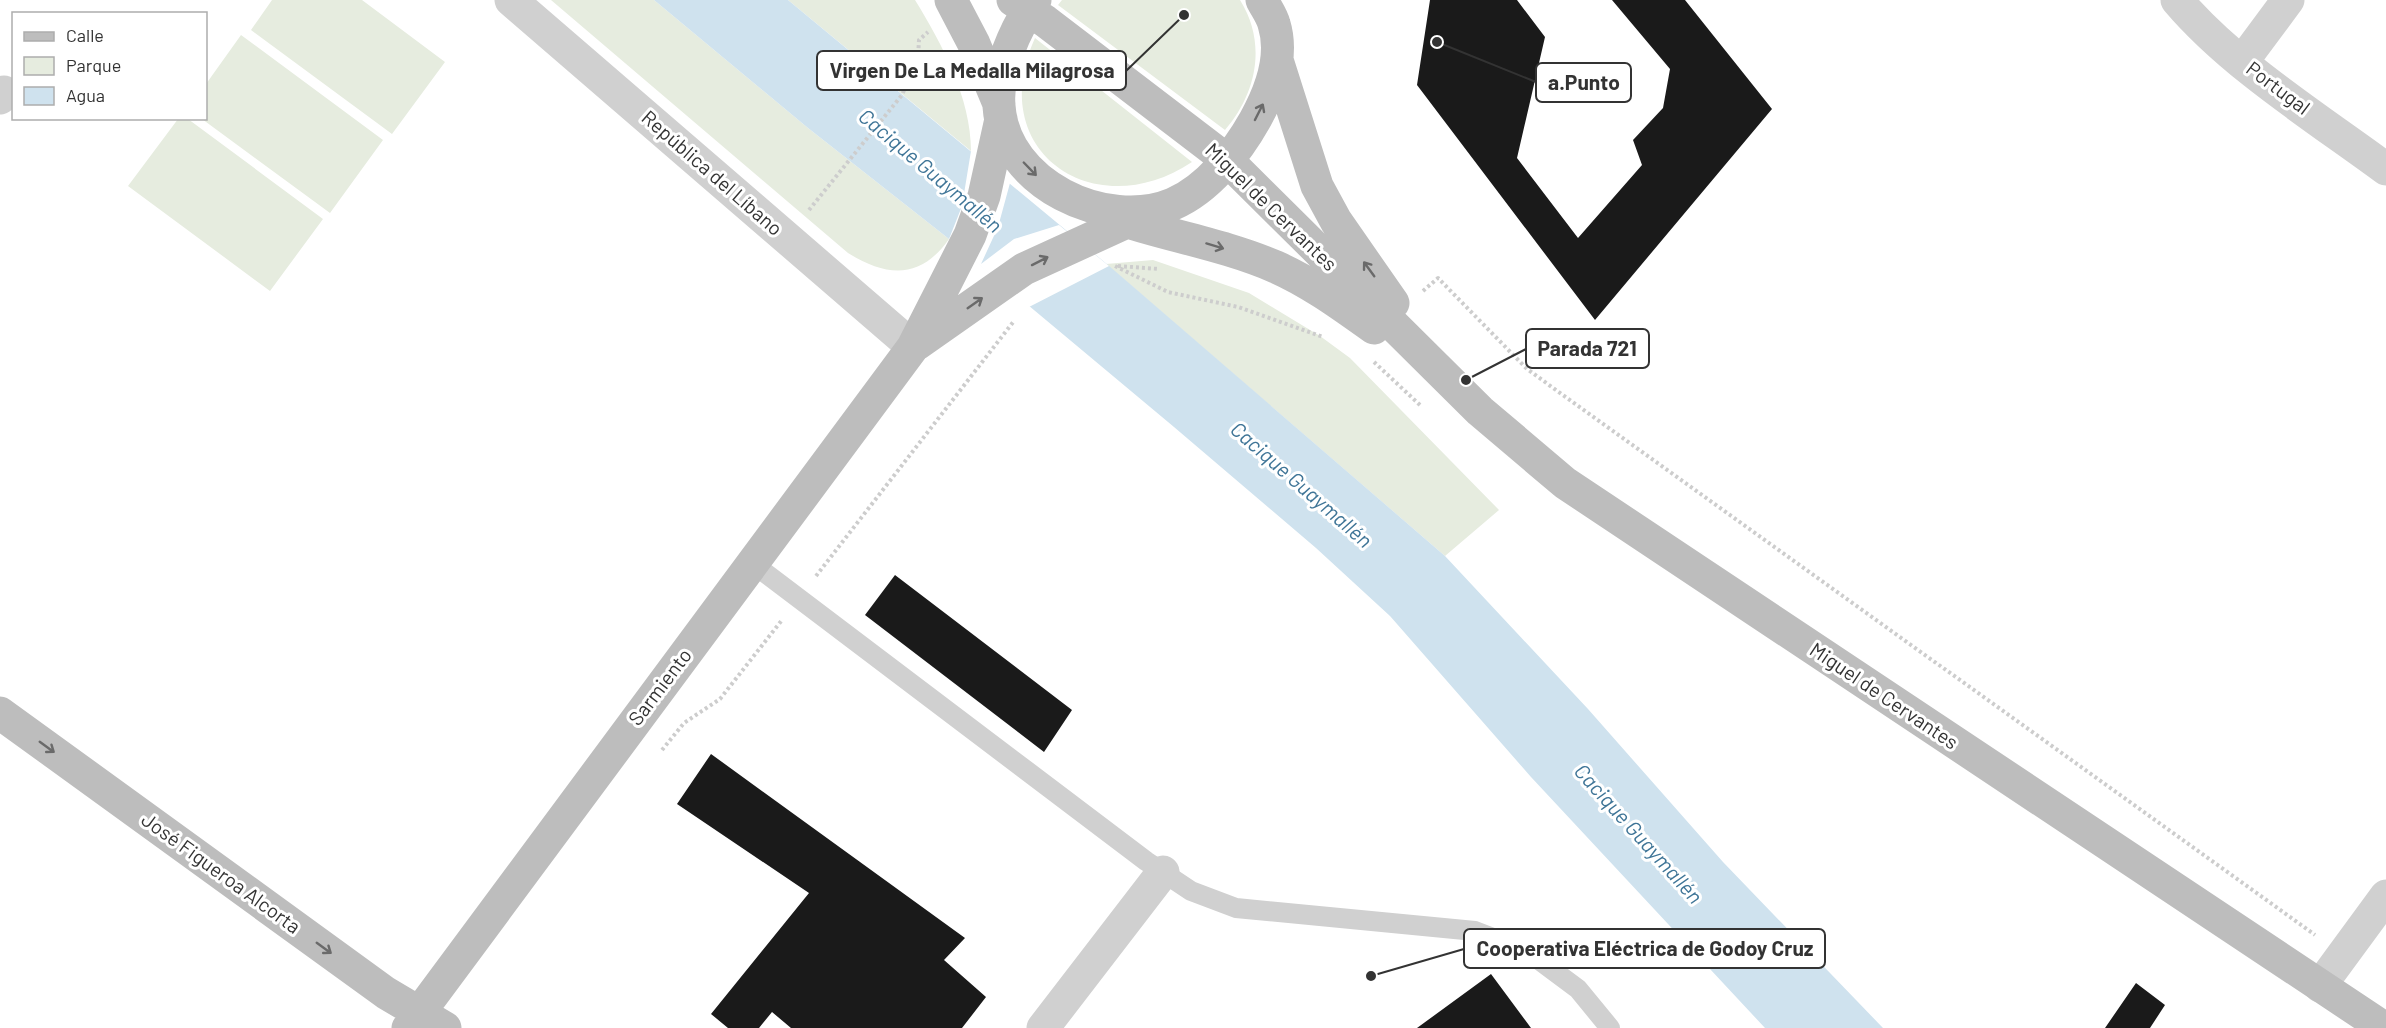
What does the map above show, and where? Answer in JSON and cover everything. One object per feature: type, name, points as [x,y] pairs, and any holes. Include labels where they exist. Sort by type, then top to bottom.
[{"type":"main road","points":[[1000,112],[1006,59],[1025,3]]},
{"type":"main road","name":"Miguel de Cervantes","points":[[1025,3],[1227,160],[1386,332],[1565,483],[2384,1028]]},
{"type":"main road","points":[[955,7],[1000,112],[1008,141],[1030,170],[1058,190],[1096,243]]},
{"type":"main road","points":[[1096,243],[1157,221],[1227,160],[1259,113],[1269,91],[1277,59],[1272,8]]},
{"type":"main road","name":"Miguel de Cervantes","points":[[1277,59],[1301,141],[1323,200],[1386,332]]},
{"type":"main road","name":"Sarmiento","points":[[425,1022],[752,563],[913,347],[963,251],[978,214],[990,167],[1000,112]]},
{"type":"main road","points":[[1096,243],[1126,221],[1157,221]]},
{"type":"main road","name":"Miguel de Cervantes","points":[[1157,221],[1213,245],[1276,267],[1305,282],[1386,332]]},
{"type":"main road","name":"Sarmiento","points":[[913,347],[1024,269],[1096,243]]},
{"type":"main road","name":"José Figueroa Alcorta","points":[[0,713],[425,1022]]},
{"type":"street","name":"República del Líbano","points":[[511,0],[913,347]]},
{"type":"street","name":"Portugal","points":[[2177,0],[2196,22],[2242,62],[2386,169]]},
{"type":"street","points":[[2242,62],[2288,0]]},
{"type":"street","points":[[1052,1018],[1163,872]]},
{"type":"street","points":[[2320,986],[2386,896]]},
{"type":"lane","points":[[752,563],[1191,891],[1236,908],[1475,931],[1527,951],[1578,989],[1610,1028]]},
{"type":"path","points":[[809,210],[902,94],[918,58],[919,40],[955,7]]},
{"type":"path","points":[[1096,243],[1116,266],[1168,292],[1238,307],[1330,339]]},
{"type":"path","points":[[1116,266],[1162,269]]},
{"type":"path","points":[[1424,408],[1386,332],[1438,278],[1527,369],[2343,955]]},
{"type":"path","points":[[662,750],[684,723],[720,699],[1018,316]]},
{"type":"green space","points":[[272,0],[362,0],[445,62],[392,134],[251,30]]},
{"type":"green space","points":[[551,0],[654,0],[808,128],[949,239],[926,262],[915,268],[902,270],[876,267],[848,253]]},
{"type":"green space","points":[[788,0],[915,0],[953,72],[966,111],[971,151]]},
{"type":"green space","points":[[1062,0],[1240,0],[1254,33],[1256,50],[1251,84],[1236,116],[1225,130],[1058,5]]},
{"type":"green space","points":[[241,35],[383,140],[330,213],[203,120],[207,120],[207,83]]},
{"type":"green space","points":[[1035,38],[1192,162],[1155,180],[1119,186],[1086,181],[1058,167],[1036,144],[1024,115],[1023,79]]},
{"type":"green space","points":[[177,120],[189,120],[323,219],[270,291],[128,186]]},
{"type":"green space","points":[[1153,260],[1249,293],[1320,336],[1350,358],[1499,510],[1445,556],[1106,264]]},
{"type":"water","name":"Cacique Guaymallén","points":[[654,0],[788,0],[1108,265],[1445,556],[1588,709],[1723,862],[1883,1028],[1765,1028],[1531,777],[1390,616],[1316,548],[1174,427],[949,239],[808,128]]},
{"type":"pier","points":[[971,151],[1010,183],[998,227],[981,264],[1014,239],[1059,225],[1109,266],[1029,307],[949,239],[962,206]]},
{"type":"building","points":[[1430,0],[1517,0],[1545,37],[1517,158],[1578,238],[1642,165],[1633,140],[1663,108],[1670,69],[1612,0],[1685,0],[1772,109],[1595,320],[1417,85]]},
{"type":"building","points":[[895,575],[1072,710],[1044,752],[865,615]]},
{"type":"building","points":[[711,754],[965,938],[944,960],[986,997],[962,1028],[791,1028],[772,1012],[759,1028],[728,1028],[711,1014],[809,893],[677,804]]},
{"type":"building","points":[[1491,974],[1531,1028],[1417,1028]]},
{"type":"building","points":[[2136,983],[2165,1005],[2150,1028],[2105,1028]]},
{"type":"place","name":"Virgen De La Medalla Milagrosa","points":[[1184,15]]},
{"type":"place","name":"a.Punto","points":[[1437,42]]},
{"type":"place","name":"Parada 721","points":[[1466,380]]},
{"type":"place","name":"Cooperativa Eléctrica de Godoy Cruz","points":[[1371,976]]}]
